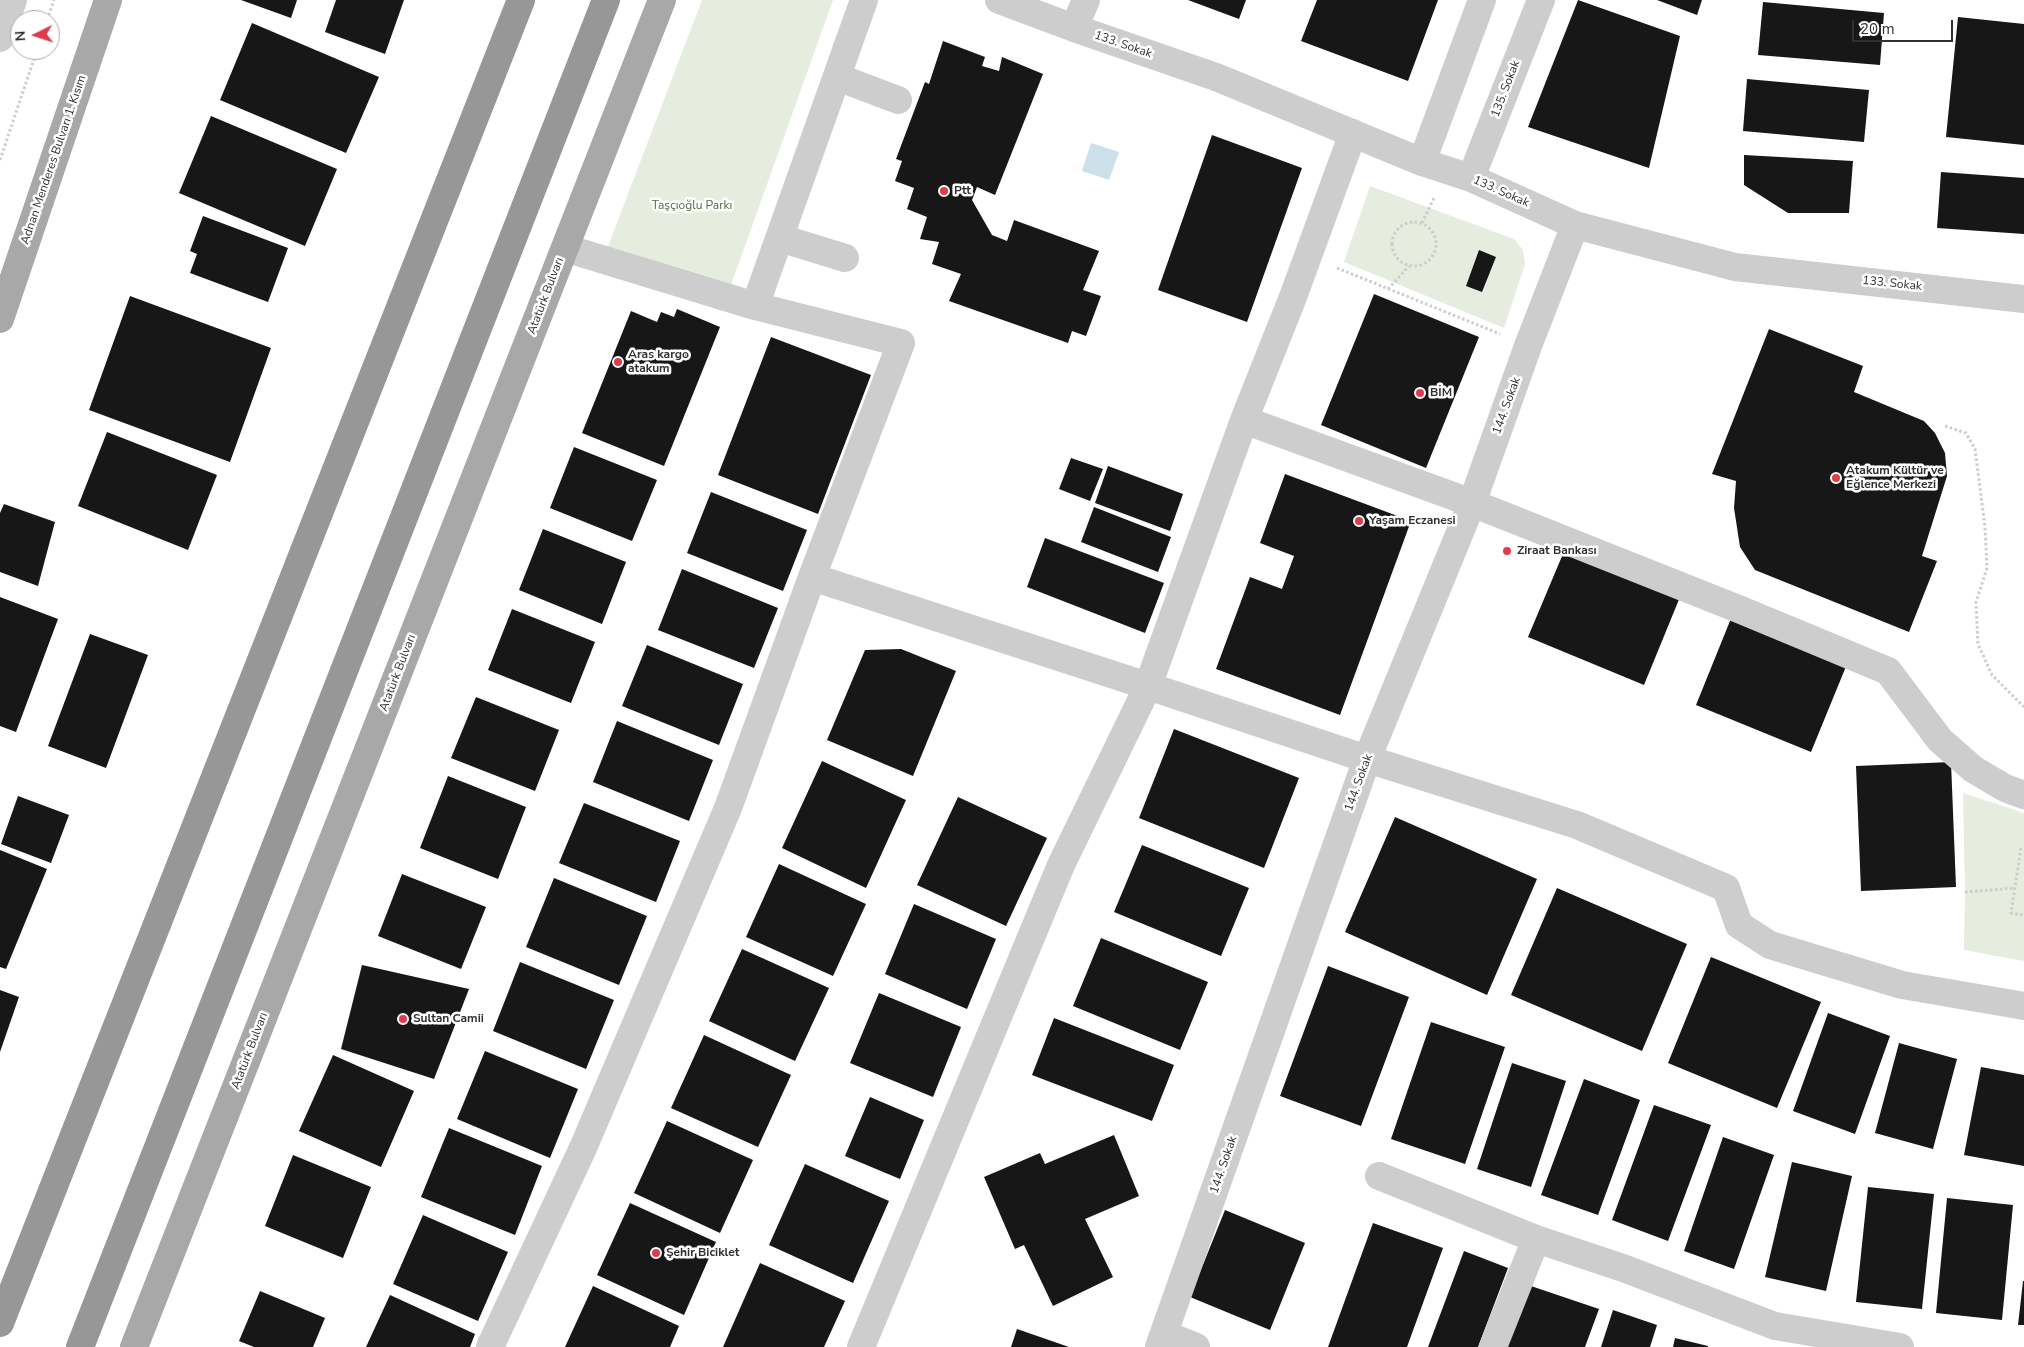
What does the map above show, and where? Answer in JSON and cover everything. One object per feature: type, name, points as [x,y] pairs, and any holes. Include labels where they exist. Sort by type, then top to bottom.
[{"type":"highway","points":[[0,1323],[521,0]]},
{"type":"highway","points":[[80,1347],[606,0]]},
{"type":"main road","name":"Adnan Menderes Bulvarı 1. Kısım","points":[[0,319],[108,0]]},
{"type":"main road","name":"Atatürk Bulvarı","points":[[134,1347],[662,0]]},
{"type":"street","points":[[0,38],[13,0]]},
{"type":"street","points":[[756,306],[864,0]]},
{"type":"street","name":"133. Sokak","points":[[999,0],[1216,77],[1422,162],[1472,178],[1575,226],[1735,267],[2024,299]]},
{"type":"street","points":[[1074,28],[1086,0]]},
{"type":"street","points":[[1422,162],[1482,0]]},
{"type":"street","name":"135. Sokak","points":[[1472,178],[1541,0]]},
{"type":"street","points":[[837,76],[898,100]]},
{"type":"street","points":[[861,1347],[1061,865],[1148,686],[1244,420],[1308,256],[1352,133]]},
{"type":"street","name":"144. Sokak","points":[[1161,1341],[1367,759],[1472,503],[1528,346],[1575,226]]},
{"type":"street","points":[[780,238],[845,258]]},
{"type":"street","points":[[490,1347],[583,1148],[728,808],[812,577],[901,343],[756,306],[565,248]]},
{"type":"street","points":[[1244,420],[1472,503],[1732,606],[1888,671],[1940,740],[1973,769],[2005,788],[2024,795]]},
{"type":"street","points":[[812,577],[1367,759],[1577,825],[1726,888],[1739,925],[1770,945],[1902,986],[2024,1006]]},
{"type":"street","points":[[1378,1176],[1536,1239],[1624,1268],[1775,1326],[1900,1347]]},
{"type":"street","points":[[1493,1347],[1536,1239]]},
{"type":"street","points":[[1161,1341],[1196,1347]]},
{"type":"path","points":[[0,160],[34,60]]},
{"type":"path","points":[[1388,289],[1409,266],[1419,266],[1429,261],[1435,252],[1436,240],[1431,230],[1422,223],[1405,224],[1398,229],[1394,237],[1392,246],[1395,255],[1401,262],[1409,266]]},
{"type":"path","points":[[1308,256],[1528,346]]},
{"type":"path","points":[[1946,426],[1966,433],[1975,449],[1985,527],[1987,568],[1976,602],[1978,644],[1992,675],[2024,707]]},
{"type":"path","points":[[2021,848],[2011,913],[2024,915]]},
{"type":"path","points":[[1965,892],[2015,888]]},
{"type":"green space","name":"Taşçıoğlu Parkı","points":[[702,0],[833,0],[731,285],[607,249]]},
{"type":"green space","points":[[1370,186],[1514,239],[1523,250],[1525,264],[1504,328],[1344,262]]},
{"type":"green space","points":[[1963,793],[2024,813],[2024,961],[1964,950]]},
{"type":"water","points":[[1091,143],[1119,152],[1109,180],[1082,171]]},
{"type":"building","points":[[241,0],[297,0],[291,18]]},
{"type":"building","points":[[336,0],[404,0],[385,54],[325,32]]},
{"type":"building","points":[[1188,0],[1246,0],[1239,19]]},
{"type":"building","points":[[1317,0],[1438,0],[1408,81],[1301,41]]},
{"type":"building","points":[[1578,0],[1680,36],[1649,168],[1528,127]]},
{"type":"building","points":[[1657,0],[1702,0],[1697,15]]},
{"type":"building","points":[[1763,2],[1884,13],[1880,65],[1758,55]]},
{"type":"building","points":[[1958,17],[2024,24],[2024,145],[1946,137]]},
{"type":"building","points":[[252,23],[379,77],[346,153],[220,100]]},
{"type":"building","name":"Ptt","points":[[943,41],[985,57],[982,66],[999,71],[1002,57],[1043,74],[995,195],[977,187],[972,200],[992,235],[1007,241],[1014,220],[1099,251],[1083,290],[1101,296],[1086,336],[1072,331],[1068,343],[949,301],[961,274],[932,264],[939,242],[920,239],[927,217],[907,209],[914,188],[895,181],[902,161],[896,159],[925,82],[929,84]]},
{"type":"building","points":[[1747,79],[1869,90],[1864,142],[1743,131]]},
{"type":"building","points":[[211,116],[337,169],[305,246],[179,193]]},
{"type":"building","points":[[1212,135],[1302,168],[1247,322],[1158,290]]},
{"type":"building","points":[[1744,155],[1853,161],[1849,213],[1788,213],[1744,185]]},
{"type":"building","points":[[1941,172],[2024,178],[2024,234],[1937,228]]},
{"type":"building","points":[[203,216],[288,248],[268,302],[190,273],[197,254],[190,251]]},
{"type":"building","points":[[1479,250],[1496,257],[1482,292],[1466,286]]},
{"type":"building","points":[[1374,294],[1479,337],[1426,468],[1321,425]]},
{"type":"building","points":[[130,296],[271,348],[230,462],[89,410]]},
{"type":"building","points":[[677,309],[720,327],[664,466],[582,433],[631,311],[657,322],[661,312],[674,317]]},
{"type":"building","name":"Atakum Kültür ve Eğlence Merkezi","points":[[1769,329],[1863,366],[1854,392],[1924,421],[1935,433],[1945,453],[1947,476],[1922,556],[1937,561],[1909,632],[1755,570],[1740,547],[1734,508],[1736,481],[1712,474]]},
{"type":"building","points":[[771,337],[871,375],[818,514],[718,475]]},
{"type":"building","points":[[107,432],[217,475],[188,550],[78,506]]},
{"type":"building","points":[[574,447],[657,480],[632,541],[550,508]]},
{"type":"building","points":[[1071,458],[1103,469],[1090,501],[1059,489]]},
{"type":"building","points":[[1108,466],[1183,494],[1170,531],[1095,503]]},
{"type":"building","points":[[1285,474],[1411,521],[1340,715],[1216,669],[1250,577],[1282,589],[1294,556],[1260,543]]},
{"type":"building","points":[[711,492],[807,530],[783,591],[687,553]]},
{"type":"building","points":[[4,504],[55,522],[38,586],[0,572],[0,513]]},
{"type":"building","points":[[1094,507],[1171,537],[1158,572],[1081,542]]},
{"type":"building","points":[[543,529],[626,562],[602,624],[519,590]]},
{"type":"building","points":[[1045,538],[1164,583],[1145,633],[1027,587]]},
{"type":"building","points":[[1565,549],[1680,597],[1644,685],[1528,637]]},
{"type":"building","points":[[682,569],[778,608],[754,668],[658,630]]},
{"type":"building","points":[[0,597],[58,619],[16,732],[0,726]]},
{"type":"building","points":[[512,609],[595,642],[571,703],[488,670]]},
{"type":"building","points":[[1732,616],[1847,664],[1811,752],[1696,705]]},
{"type":"building","points":[[90,634],[148,655],[106,768],[48,746]]},
{"type":"building","points":[[647,645],[743,684],[719,745],[622,706]]},
{"type":"building","points":[[901,649],[956,671],[913,776],[827,740],[865,650]]},
{"type":"building","points":[[476,697],[559,730],[535,791],[451,758]]},
{"type":"building","points":[[617,721],[713,760],[689,821],[593,782]]},
{"type":"building","points":[[1174,729],[1299,778],[1264,868],[1139,818]]},
{"type":"building","points":[[822,761],[906,800],[866,888],[782,848]]},
{"type":"building","points":[[1951,762],[1956,887],[1861,891],[1856,766]]},
{"type":"building","points":[[448,776],[526,807],[498,879],[420,848]]},
{"type":"building","points":[[18,796],[69,815],[51,863],[1,844]]},
{"type":"building","points":[[958,797],[1047,838],[1006,926],[917,885]]},
{"type":"building","points":[[584,803],[680,841],[656,902],[559,863]]},
{"type":"building","points":[[1395,817],[1537,879],[1487,995],[1345,932]]},
{"type":"building","points":[[1142,845],[1249,888],[1221,956],[1114,912]]},
{"type":"building","points":[[0,850],[47,869],[6,969],[0,967]]},
{"type":"building","points":[[779,864],[866,904],[833,976],[746,937]]},
{"type":"building","points":[[402,874],[486,907],[461,969],[378,936]]},
{"type":"building","points":[[554,878],[647,916],[619,985],[526,947]]},
{"type":"building","points":[[1557,888],[1687,944],[1642,1051],[1511,995]]},
{"type":"building","points":[[914,904],[996,939],[967,1009],[885,974]]},
{"type":"building","points":[[1101,938],[1208,982],[1180,1050],[1073,1006]]},
{"type":"building","points":[[742,949],[829,988],[795,1061],[709,1021]]},
{"type":"building","points":[[1711,957],[1821,1002],[1777,1108],[1668,1063]]},
{"type":"building","points":[[520,962],[614,1000],[586,1069],[493,1031]]},
{"type":"building","name":"Sultan Camii","points":[[362,965],[469,989],[434,1079],[341,1049]]},
{"type":"building","points":[[1328,966],[1409,997],[1361,1126],[1280,1096]]},
{"type":"building","points":[[0,990],[19,997],[0,1052]]},
{"type":"building","points":[[879,993],[961,1027],[933,1097],[850,1063]]},
{"type":"building","points":[[1828,1013],[1890,1036],[1855,1134],[1793,1111]]},
{"type":"building","points":[[1054,1018],[1174,1065],[1152,1121],[1032,1075]]},
{"type":"building","points":[[1431,1022],[1505,1047],[1465,1164],[1391,1139]]},
{"type":"building","points":[[704,1035],[791,1075],[758,1147],[671,1108]]},
{"type":"building","points":[[1899,1043],[1957,1059],[1933,1149],[1875,1133]]},
{"type":"building","points":[[485,1051],[578,1089],[550,1158],[457,1119]]},
{"type":"building","points":[[333,1055],[414,1091],[381,1167],[299,1131]]},
{"type":"building","points":[[1512,1063],[1566,1081],[1531,1187],[1477,1169]]},
{"type":"building","points":[[1981,1067],[2024,1075],[2024,1166],[1964,1155]]},
{"type":"building","points":[[1584,1079],[1640,1100],[1598,1215],[1541,1195]]},
{"type":"building","points":[[870,1097],[924,1120],[900,1179],[845,1156]]},
{"type":"building","points":[[1654,1105],[1711,1125],[1668,1241],[1612,1220]]},
{"type":"building","points":[[667,1121],[753,1160],[720,1233],[634,1193]]},
{"type":"building","points":[[449,1128],[542,1166],[515,1235],[421,1197]]},
{"type":"building","points":[[1114,1135],[1139,1196],[1085,1219],[1113,1277],[1053,1306],[1024,1245],[1015,1249],[984,1177],[1040,1153],[1045,1164]]},
{"type":"building","points":[[1723,1137],[1774,1155],[1734,1269],[1684,1251]]},
{"type":"building","points":[[293,1155],[371,1187],[343,1258],[265,1226]]},
{"type":"building","points":[[1792,1162],[1852,1176],[1826,1291],[1765,1277]]},
{"type":"building","points":[[805,1164],[889,1201],[853,1283],[769,1245]]},
{"type":"building","points":[[1868,1187],[1934,1194],[1922,1309],[1856,1302]]},
{"type":"building","points":[[1947,1198],[2013,1205],[2002,1320],[1936,1313]]},
{"type":"building","points":[[630,1203],[716,1242],[684,1315],[597,1275]]},
{"type":"building","points":[[1225,1210],[1305,1243],[1270,1330],[1190,1297]]},
{"type":"building","points":[[423,1215],[508,1252],[478,1321],[393,1284]]},
{"type":"building","points":[[1373,1223],[1443,1248],[1407,1347],[1328,1347]]},
{"type":"building","points":[[1464,1251],[1508,1268],[1478,1347],[1428,1347]]},
{"type":"building","points":[[760,1263],[845,1301],[824,1347],[723,1347]]},
{"type":"building","points":[[2023,1281],[2024,1325],[2018,1325]]},
{"type":"building","points":[[1528,1285],[1599,1309],[1585,1347],[1507,1347]]},
{"type":"building","points":[[593,1286],[679,1326],[670,1347],[565,1347]]},
{"type":"building","points":[[260,1291],[325,1318],[313,1347],[254,1347],[239,1341]]},
{"type":"building","points":[[390,1295],[475,1334],[470,1347],[366,1347]]},
{"type":"building","points":[[1613,1310],[1657,1325],[1650,1347],[1601,1347]]},
{"type":"building","points":[[1017,1329],[1069,1347],[1011,1347]]},
{"type":"building","points":[[1675,1338],[1708,1346],[1708,1347],[1673,1347]]},
{"type":"place","name":"Ptt","points":[[944,191]]},
{"type":"place","name":"Aras kargo atakum","points":[[618,362]]},
{"type":"place","name":"BİM","points":[[1420,393]]},
{"type":"place","name":"Atakum Kültür ve Eğlence Merkezi","points":[[1836,478]]},
{"type":"place","name":"Yaşam Eczanesi","points":[[1359,521]]},
{"type":"place","name":"Ziraat Bankası","points":[[1507,551]]},
{"type":"place","name":"Sultan Camii","points":[[403,1019]]},
{"type":"place","name":"Şehir Biciklet","points":[[656,1253]]}]
